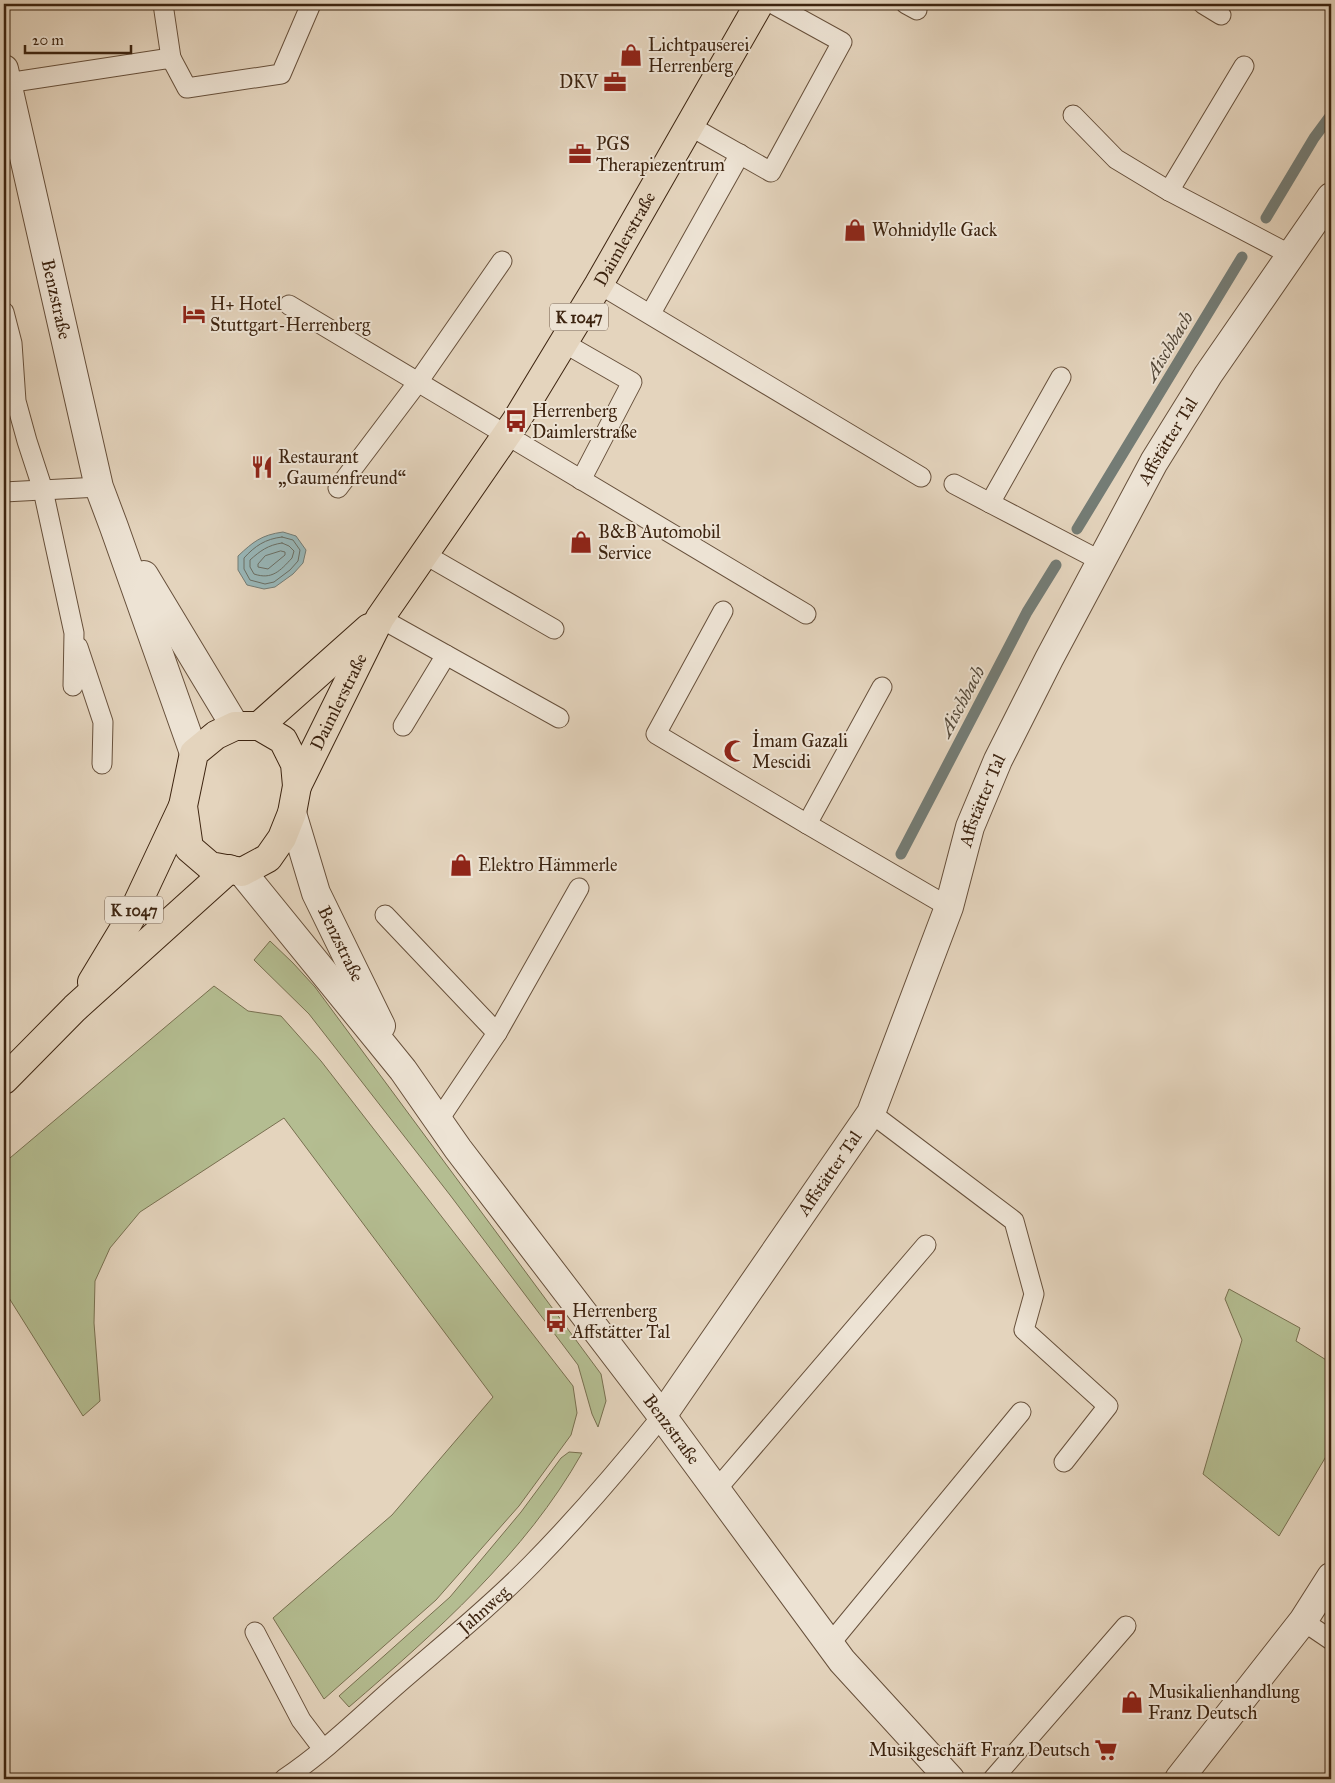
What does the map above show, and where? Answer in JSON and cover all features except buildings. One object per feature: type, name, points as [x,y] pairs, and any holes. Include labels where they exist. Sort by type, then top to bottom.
[{"type":"main road","name":"Daimlerstraße","points":[[295,799],[380,618],[506,435],[564,343],[690,126],[758,4]]},
{"type":"main road","name":"Daimlerstraße","points":[[247,726],[380,618]]},
{"type":"main road","points":[[247,726],[283,740],[295,764],[295,799],[282,838],[268,858],[235,871],[210,866],[189,848],[182,806],[194,753],[216,735],[247,726]]},
{"type":"main road","name":"K 1047","points":[[75,1008],[130,919],[182,806]]},
{"type":"main road","name":"K 1047","points":[[4,1080],[75,1008],[235,871]]},
{"type":"street","name":"Benzstraße","points":[[5,76],[99,487],[194,753]]},
{"type":"street","name":"Affstätter Tal","points":[[662,1416],[871,1113],[949,908],[970,827],[998,760],[1154,462],[1203,382],[1331,197]]},
{"type":"street","name":"Benzstraße","points":[[114,527],[247,726]]},
{"type":"street","name":"Benzstraße","points":[[295,799],[316,893],[403,1070]]},
{"type":"street","name":"Benzstraße","points":[[235,871],[403,1070],[438,1120],[662,1416],[829,1645],[950,1779]]},
{"type":"street","points":[[1179,1779],[1303,1621],[1331,1577]]},
{"type":"lane","points":[[163,4],[171,58],[187,88],[281,74],[311,4]]},
{"type":"lane","points":[[296,4],[301,27]]},
{"type":"lane","points":[[690,126],[771,172],[842,42],[773,4]]},
{"type":"lane","points":[[1202,4],[1221,15]]},
{"type":"lane","points":[[5,76],[171,58]]},
{"type":"lane","points":[[1169,190],[1244,66]]},
{"type":"lane","points":[[1073,115],[1116,159],[1227,223],[1291,255]]},
{"type":"lane","points":[[651,313],[740,154]]},
{"type":"lane","points":[[338,488],[418,382],[502,260]]},
{"type":"lane","points":[[599,284],[651,313],[921,477]]},
{"type":"lane","points":[[289,305],[806,614]]},
{"type":"lane","points":[[4,312],[12,343],[16,401],[43,490],[74,633],[103,722],[102,764]]},
{"type":"lane","points":[[564,343],[632,382],[581,480]]},
{"type":"lane","points":[[990,503],[1061,377]]},
{"type":"lane","points":[[954,484],[1101,561]]},
{"type":"lane","points":[[4,492],[99,487]]},
{"type":"lane","points":[[424,554],[554,629]]},
{"type":"lane","points":[[723,611],[656,734],[949,908]]},
{"type":"lane","points":[[380,618],[559,718]]},
{"type":"lane","points":[[73,686],[74,633]]},
{"type":"lane","points":[[403,726],[446,655]]},
{"type":"lane","points":[[807,824],[882,687]]},
{"type":"lane","points":[[438,1120],[497,1033],[579,888]]},
{"type":"lane","points":[[385,915],[497,1033]]},
{"type":"lane","points":[[871,1113],[1014,1222],[1034,1294],[1024,1330],[1108,1406],[1064,1462]]},
{"type":"lane","points":[[716,1490],[926,1245]]},
{"type":"lane","points":[[829,1645],[1021,1412]]},
{"type":"lane","name":"Jahnweg","points":[[284,1779],[301,1768],[324,1748],[488,1605],[532,1563],[624,1464],[662,1416]]},
{"type":"lane","points":[[1303,1621],[1331,1640]]},
{"type":"lane","points":[[993,1779],[1126,1626]]},
{"type":"lane","points":[[255,1632],[301,1720],[324,1748]]},
{"type":"green space","points":[[270,941],[315,987],[601,1374],[606,1401],[598,1427],[592,1414],[578,1365],[450,1195],[309,1014],[254,960]]},
{"type":"green space","points":[[214,986],[248,1011],[281,1016],[321,1061],[573,1386],[577,1413],[571,1435],[519,1506],[436,1600],[324,1699],[273,1618],[392,1515],[493,1397],[284,1118],[140,1212],[110,1248],[95,1281],[94,1323],[100,1401],[83,1416],[4,1290],[4,1163]]},
{"type":"green space","points":[[1229,1289],[1300,1328],[1296,1341],[1331,1363],[1331,1448],[1279,1536],[1203,1474],[1242,1340],[1225,1299]]},
{"type":"green space","points":[[569,1452],[582,1453],[534,1525],[506,1558],[446,1620],[349,1707],[339,1696],[450,1597],[521,1512],[561,1458]]},
{"type":"water","points":[[283,532],[296,536],[306,550],[303,563],[293,574],[275,587],[264,589],[247,585],[238,570],[238,556],[258,540]]},
{"type":"waterway","name":"Aischbach","points":[[1266,218],[1314,138],[1331,115]]},
{"type":"waterway","name":"Aischbach","points":[[1077,529],[1242,257]]},
{"type":"waterway","name":"Aischbach","points":[[901,854],[1027,612],[1056,565]]},
{"type":"place","name":"Lichtpauserei Herrenberg","points":[[631,55]]},
{"type":"place","name":"DKV","points":[[615,82]]},
{"type":"place","name":"PGS Therapiezentrum","points":[[580,154]]},
{"type":"place","name":"Wohnidylle Gack","points":[[855,230]]},
{"type":"place","name":"H+ Hotel Stuttgart-Herrenberg","points":[[194,314]]},
{"type":"place","name":"Herrenberg Daimlerstraße","points":[[516,421]]},
{"type":"place","name":"Restaurant „Gaumenfreund“","points":[[262,467]]},
{"type":"place","name":"B&B Automobil Service","points":[[581,542]]},
{"type":"place","name":"İmam Gazali Mescidi","points":[[735,751]]},
{"type":"place","name":"Elektro Hämmerle","points":[[461,865]]},
{"type":"place","name":"Herrenberg Affstätter Tal","points":[[556,1321]]},
{"type":"place","name":"Musikalienhandlung Franz Deutsch","points":[[1132,1702]]},
{"type":"place","name":"Musikgeschäft Franz Deutsch","points":[[1106,1750]]}]
